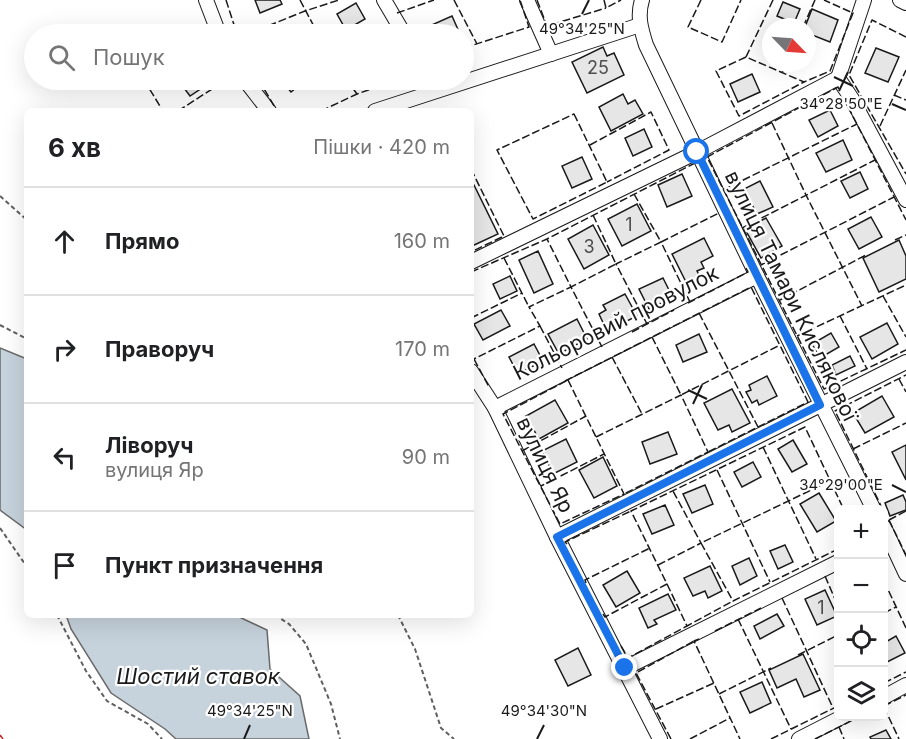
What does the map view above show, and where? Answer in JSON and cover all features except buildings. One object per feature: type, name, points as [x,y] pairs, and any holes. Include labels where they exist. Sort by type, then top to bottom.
[{"type":"street","points":[[207,0],[215,24]]},
{"type":"street","points":[[384,0],[398,24]]},
{"type":"street","points":[[527,0],[551,54]]},
{"type":"street","name":"вулиця Тамари Кислякової","points":[[642,0],[638,11],[646,45],[820,405],[871,505]]},
{"type":"street","points":[[474,261],[697,152],[838,78],[864,0]]},
{"type":"street","points":[[900,0],[906,3]]},
{"type":"street","points":[[474,75],[551,54],[640,25]]},
{"type":"street","points":[[838,78],[852,99],[906,200]]},
{"type":"street","points":[[253,90],[268,108]]},
{"type":"street","points":[[382,108],[426,90]]},
{"type":"street","name":"Кольоровий провулок","points":[[495,408],[757,276]]},
{"type":"street","points":[[557,537],[906,362]]},
{"type":"street","name":"вулиця Яр","points":[[474,376],[495,408],[557,537],[660,739]]},
{"type":"street","points":[[888,540],[906,574]]},
{"type":"street","points":[[625,668],[834,564]]},
{"type":"street","points":[[888,695],[906,685]]},
{"type":"street","points":[[799,739],[836,721]]},
{"type":"path","points":[[0,196],[24,217]]},
{"type":"path","points":[[0,325],[24,337]]},
{"type":"path","points":[[0,528],[24,563]]},
{"type":"path","points":[[59,618],[86,671],[107,701],[148,724],[162,739]]},
{"type":"path","points":[[280,618],[289,624],[306,644],[331,704],[340,739]]},
{"type":"path","points":[[400,618],[415,649],[441,728],[454,739]]},
{"type":"water","points":[[0,348],[24,358],[24,528],[0,510]]},
{"type":"water","name":"Шостий ставок","points":[[67,618],[241,618],[267,630],[270,669],[300,696],[309,739],[176,739],[165,729],[111,693],[71,629]]},
{"type":"fence","points":[[226,0],[234,24]]},
{"type":"fence","points":[[300,0],[313,24]]},
{"type":"fence","points":[[273,24],[339,0]]},
{"type":"fence","points":[[397,13],[434,0]]},
{"type":"fence","points":[[454,0],[467,24]]},
{"type":"fence","points":[[474,45],[529,27],[520,0]]},
{"type":"fence","points":[[537,0],[547,26],[606,8]]},
{"type":"fence","points":[[604,0],[606,8],[621,0]]},
{"type":"fence","points":[[701,0],[688,27],[722,42],[741,0]]},
{"type":"fence","points":[[773,0],[746,57],[804,82],[830,71],[853,13],[824,0]]},
{"type":"fence","points":[[807,18],[815,0]]},
{"type":"fence","points":[[906,37],[872,20],[849,75],[906,174]]},
{"type":"fence","points":[[474,38],[477,44]]},
{"type":"fence","points":[[746,57],[716,71],[739,116],[804,82]]},
{"type":"fence","points":[[880,126],[906,70]]},
{"type":"fence","points":[[839,89],[838,87],[707,157],[824,389],[906,350]]},
{"type":"fence","points":[[150,90],[161,108]]},
{"type":"fence","points":[[183,108],[211,90]]},
{"type":"fence","points":[[265,90],[275,108]]},
{"type":"fence","points":[[354,90],[357,94],[368,90]]},
{"type":"fence","points":[[327,108],[357,94]]},
{"type":"fence","points":[[894,95],[906,100]]},
{"type":"fence","points":[[843,97],[906,220]]},
{"type":"fence","points":[[590,145],[651,112],[669,150],[607,182]]},
{"type":"fence","points":[[574,114],[607,182],[533,219],[497,150],[574,114]]},
{"type":"fence","points":[[772,123],[862,306]]},
{"type":"fence","points":[[723,190],[857,124]]},
{"type":"fence","points":[[742,228],[875,160]]},
{"type":"fence","points":[[474,271],[547,239],[695,163],[696,165]]},
{"type":"fence","points":[[474,175],[504,236],[474,251]]},
{"type":"fence","points":[[634,194],[661,242],[719,213]]},
{"type":"fence","points":[[761,265],[894,197]]},
{"type":"fence","points":[[593,215],[616,264],[571,287],[602,347]]},
{"type":"fence","points":[[895,240],[906,235]]},
{"type":"fence","points":[[474,359],[540,326],[529,307],[571,287],[547,239]]},
{"type":"fence","points":[[647,324],[616,264],[661,242],[690,302]]},
{"type":"fence","points":[[780,300],[866,255]]},
{"type":"fence","points":[[504,258],[529,307]]},
{"type":"fence","points":[[688,303],[748,272],[746,268]]},
{"type":"fence","points":[[797,336],[906,285]]},
{"type":"fence","points":[[565,381],[751,287],[808,402],[708,452]]},
{"type":"fence","points":[[474,317],[522,293]]},
{"type":"fence","points":[[883,296],[906,337]]},
{"type":"fence","points":[[632,332],[674,310]]},
{"type":"fence","points":[[699,313],[758,427]]},
{"type":"fence","points":[[840,316],[867,369]]},
{"type":"fence","points":[[540,326],[562,368]]},
{"type":"fence","points":[[652,337],[681,395],[780,345]]},
{"type":"fence","points":[[612,357],[642,414]]},
{"type":"fence","points":[[474,359],[489,387]]},
{"type":"fence","points":[[881,505],[835,411],[906,375]]},
{"type":"fence","points":[[899,379],[906,392]]},
{"type":"fence","points":[[568,380],[624,494],[560,524],[503,414],[568,380]]},
{"type":"fence","points":[[596,437],[681,395],[708,452],[624,494]]},
{"type":"fence","points":[[522,451],[586,416]]},
{"type":"fence","points":[[853,449],[906,423]]},
{"type":"fence","points":[[603,614],[605,617],[667,584],[631,511],[805,427],[842,505]]},
{"type":"fence","points":[[763,447],[816,559]]},
{"type":"fence","points":[[541,486],[604,454]]},
{"type":"fence","points":[[717,470],[770,582]]},
{"type":"fence","points":[[830,481],[701,543],[733,601],[834,551]]},
{"type":"fence","points":[[658,565],[701,543],[673,491]]},
{"type":"fence","points":[[567,544],[565,542],[631,511]]},
{"type":"fence","points":[[889,520],[906,511]]},
{"type":"fence","points":[[888,518],[906,555]]},
{"type":"fence","points":[[586,583],[585,580],[650,548]]},
{"type":"fence","points":[[825,576],[834,597]]},
{"type":"fence","points":[[667,584],[687,626],[733,601]]},
{"type":"fence","points":[[888,590],[906,628]]},
{"type":"fence","points":[[782,598],[833,708]]},
{"type":"fence","points":[[888,611],[896,607]]},
{"type":"fence","points":[[715,631],[761,608]]},
{"type":"fence","points":[[738,619],[791,729]]},
{"type":"fence","points":[[621,646],[628,658],[687,626]]},
{"type":"fence","points":[[798,655],[834,637]]},
{"type":"fence","points":[[699,639],[694,641],[740,739]]},
{"type":"fence","points":[[671,739],[636,673],[694,641]]},
{"type":"fence","points":[[719,694],[771,668]]},
{"type":"fence","points":[[888,681],[906,672]]},
{"type":"fence","points":[[656,709],[714,683]]},
{"type":"fence","points":[[888,704],[906,695]]},
{"type":"fence","points":[[771,739],[834,708]]},
{"type":"fence","points":[[888,716],[899,739]]},
{"type":"fence","points":[[690,739],[730,718]]},
{"type":"fence","points":[[815,739],[851,721]]},
{"type":"fence","points":[[839,727],[844,739]]},
{"type":"power","points":[[0,735],[3,739]]},
{"type":"route","points":[[625,668],[557,537],[820,405],[697,152]]}]
